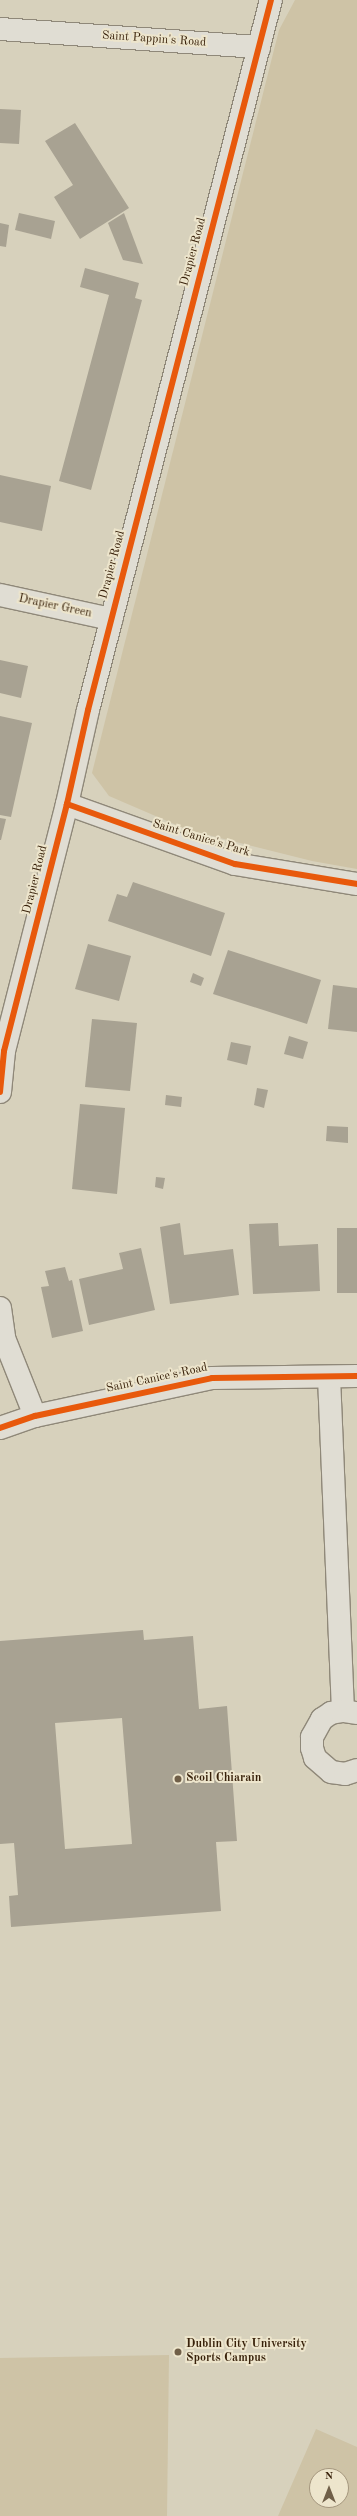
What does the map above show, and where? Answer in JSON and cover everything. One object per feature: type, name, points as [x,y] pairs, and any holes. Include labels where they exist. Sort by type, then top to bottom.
[{"type":"street","points":[[259,47],[271,0]]},
{"type":"street","name":"Saint Pappin's Road","points":[[0,29],[259,47]]},
{"type":"street","name":"Drapier Road","points":[[0,1092],[8,1000],[67,804],[111,619],[259,47]]},
{"type":"street","name":"Drapier Green","points":[[0,595],[111,619]]},
{"type":"street","name":"Saint Canice's Park","points":[[67,804],[146,834],[235,864],[357,884]]},
{"type":"street","points":[[0,1308],[4,1338],[34,1416]]},
{"type":"street","name":"Saint Canice's Road","points":[[0,1428],[34,1416],[212,1378],[357,1376]]},
{"type":"street","points":[[329,1377],[350,1712],[330,1713],[322,1719],[312,1737],[312,1748],[315,1758],[331,1772],[345,1774],[357,1770]]},
{"type":"shaded area","points":[[295,0],[357,0],[357,869],[312,861],[188,830],[109,796],[92,773],[279,30]]},
{"type":"shaded area","points":[[169,2355],[167,2516],[0,2516],[0,2358]]},
{"type":"shaded area","points":[[316,2429],[357,2447],[357,2516],[278,2516]]},
{"type":"building","points":[[0,109],[21,110],[19,144],[0,143]]},
{"type":"building","points":[[75,123],[129,208],[80,239],[54,197],[73,185],[45,141]]},
{"type":"building","points":[[19,213],[55,221],[51,239],[15,230]]},
{"type":"building","points":[[124,213],[143,264],[123,260],[108,223]]},
{"type":"building","points":[[0,223],[9,225],[6,247],[0,246]]},
{"type":"building","points":[[85,268],[139,283],[135,298],[142,300],[91,490],[59,481],[109,295],[80,287]]},
{"type":"building","points":[[0,475],[51,486],[42,531],[0,522]]},
{"type":"building","points":[[0,660],[28,666],[21,698],[0,693]]},
{"type":"building","points":[[0,716],[32,723],[11,817],[0,815]]},
{"type":"building","points":[[0,818],[6,819],[1,840],[0,840]]},
{"type":"building","points":[[133,882],[225,913],[211,956],[108,921],[117,894],[127,897]]},
{"type":"building","points":[[88,944],[131,956],[119,1001],[75,989]]},
{"type":"building","points":[[228,950],[321,980],[307,1024],[213,994]]},
{"type":"building","points":[[193,973],[204,978],[201,986],[190,982]]},
{"type":"building","points":[[333,985],[357,988],[357,1032],[328,1029]]},
{"type":"building","points":[[92,1019],[137,1023],[130,1091],[85,1087]]},
{"type":"building","points":[[289,1036],[308,1042],[303,1059],[284,1054]]},
{"type":"building","points":[[231,1042],[251,1046],[247,1065],[227,1060]]},
{"type":"building","points":[[257,1088],[268,1090],[264,1108],[254,1105]]},
{"type":"building","points":[[166,1095],[182,1097],[181,1107],[165,1105]]},
{"type":"building","points":[[80,1104],[125,1108],[117,1194],[72,1189]]},
{"type":"building","points":[[327,1126],[348,1127],[348,1143],[326,1141]]},
{"type":"building","points":[[156,1177],[165,1178],[163,1189],[155,1187]]},
{"type":"building","points":[[180,1223],[184,1255],[233,1249],[239,1295],[170,1304],[160,1227]]},
{"type":"building","points":[[278,1223],[279,1246],[318,1244],[320,1291],[253,1294],[249,1224]]},
{"type":"building","points":[[337,1228],[357,1228],[357,1293],[337,1293]]},
{"type":"building","points":[[141,1248],[155,1310],[89,1325],[79,1279],[123,1269],[119,1253]]},
{"type":"building","points":[[65,1267],[69,1281],[72,1280],[83,1331],[52,1338],[41,1287],[49,1286],[45,1271]]},
{"type":"building","points":[[143,1630],[144,1640],[193,1636],[199,1709],[227,1706],[237,1841],[216,1842],[221,1911],[11,1927],[9,1896],[18,1895],[14,1843],[0,1844],[0,1641]],"holes":[[[122,1718],[132,1844],[65,1849],[55,1723]]]},
{"type":"cycle path","points":[[0,1092],[4,1051],[67,804],[88,710],[271,0]]},
{"type":"cycle path","points":[[67,804],[235,864],[357,884]]},
{"type":"cycle path","points":[[0,1428],[35,1416],[212,1378],[357,1376]]},
{"type":"place","name":"Scoil Chiarain","points":[[178,1779]]},
{"type":"place","name":"Dublin City University Sports Campus","points":[[178,2352]]}]
